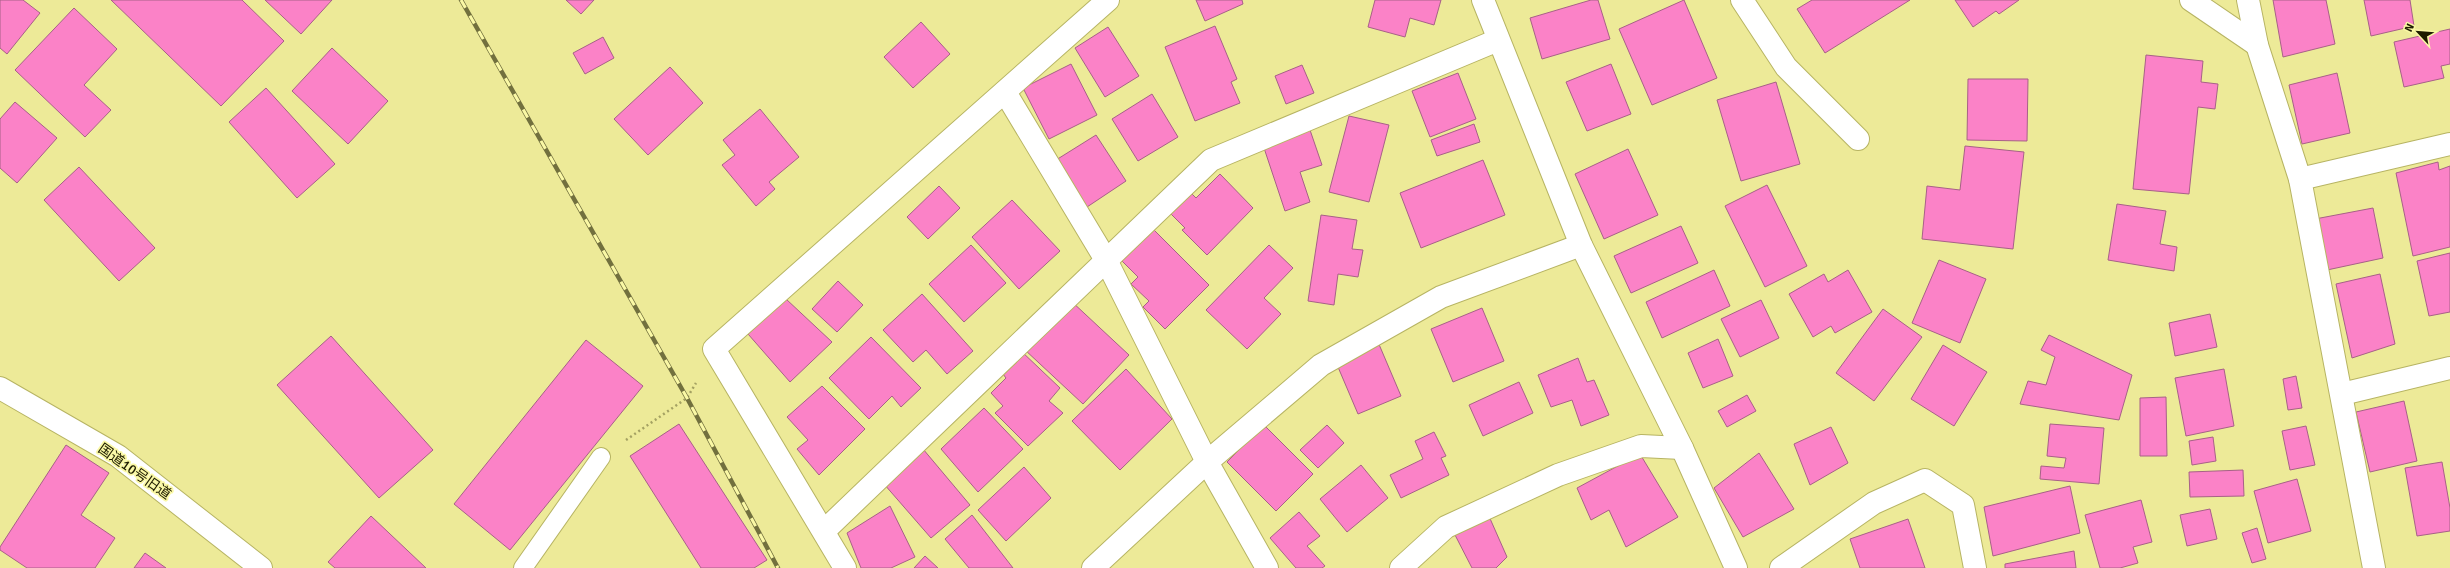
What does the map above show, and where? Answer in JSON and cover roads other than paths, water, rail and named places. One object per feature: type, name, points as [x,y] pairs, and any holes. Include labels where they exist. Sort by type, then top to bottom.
[{"type":"street","points":[[845,568],[714,349],[1108,0]]},
{"type":"street","points":[[1483,0],[1581,245],[1682,448],[1736,568]]},
{"type":"street","points":[[1742,0],[1786,67],[1858,139]]},
{"type":"street","points":[[2191,0],[2257,45]]},
{"type":"street","points":[[2248,0],[2257,45],[2300,179],[2374,568]]},
{"type":"street","points":[[824,531],[1211,160],[1498,40]]},
{"type":"street","points":[[1005,92],[1106,260],[1207,462],[1267,568]]},
{"type":"street","points":[[2300,179],[2450,144]]},
{"type":"street","points":[[1093,568],[1207,462],[1321,365],[1441,297],[1581,245]]},
{"type":"street","points":[[2342,394],[2450,368]]},
{"type":"street","name":"国道10号旧道","points":[[0,388],[118,456],[261,568]]},
{"type":"street","points":[[1401,568],[1446,526],[1558,475],[1641,446],[1682,448]]},
{"type":"street","points":[[1781,568],[1874,504],[1925,480],[1963,505],[1975,568]]},
{"type":"lane","points":[[524,568],[601,457]]},
{"type":"railway","points":[[461,0],[687,398],[778,568]]}]
